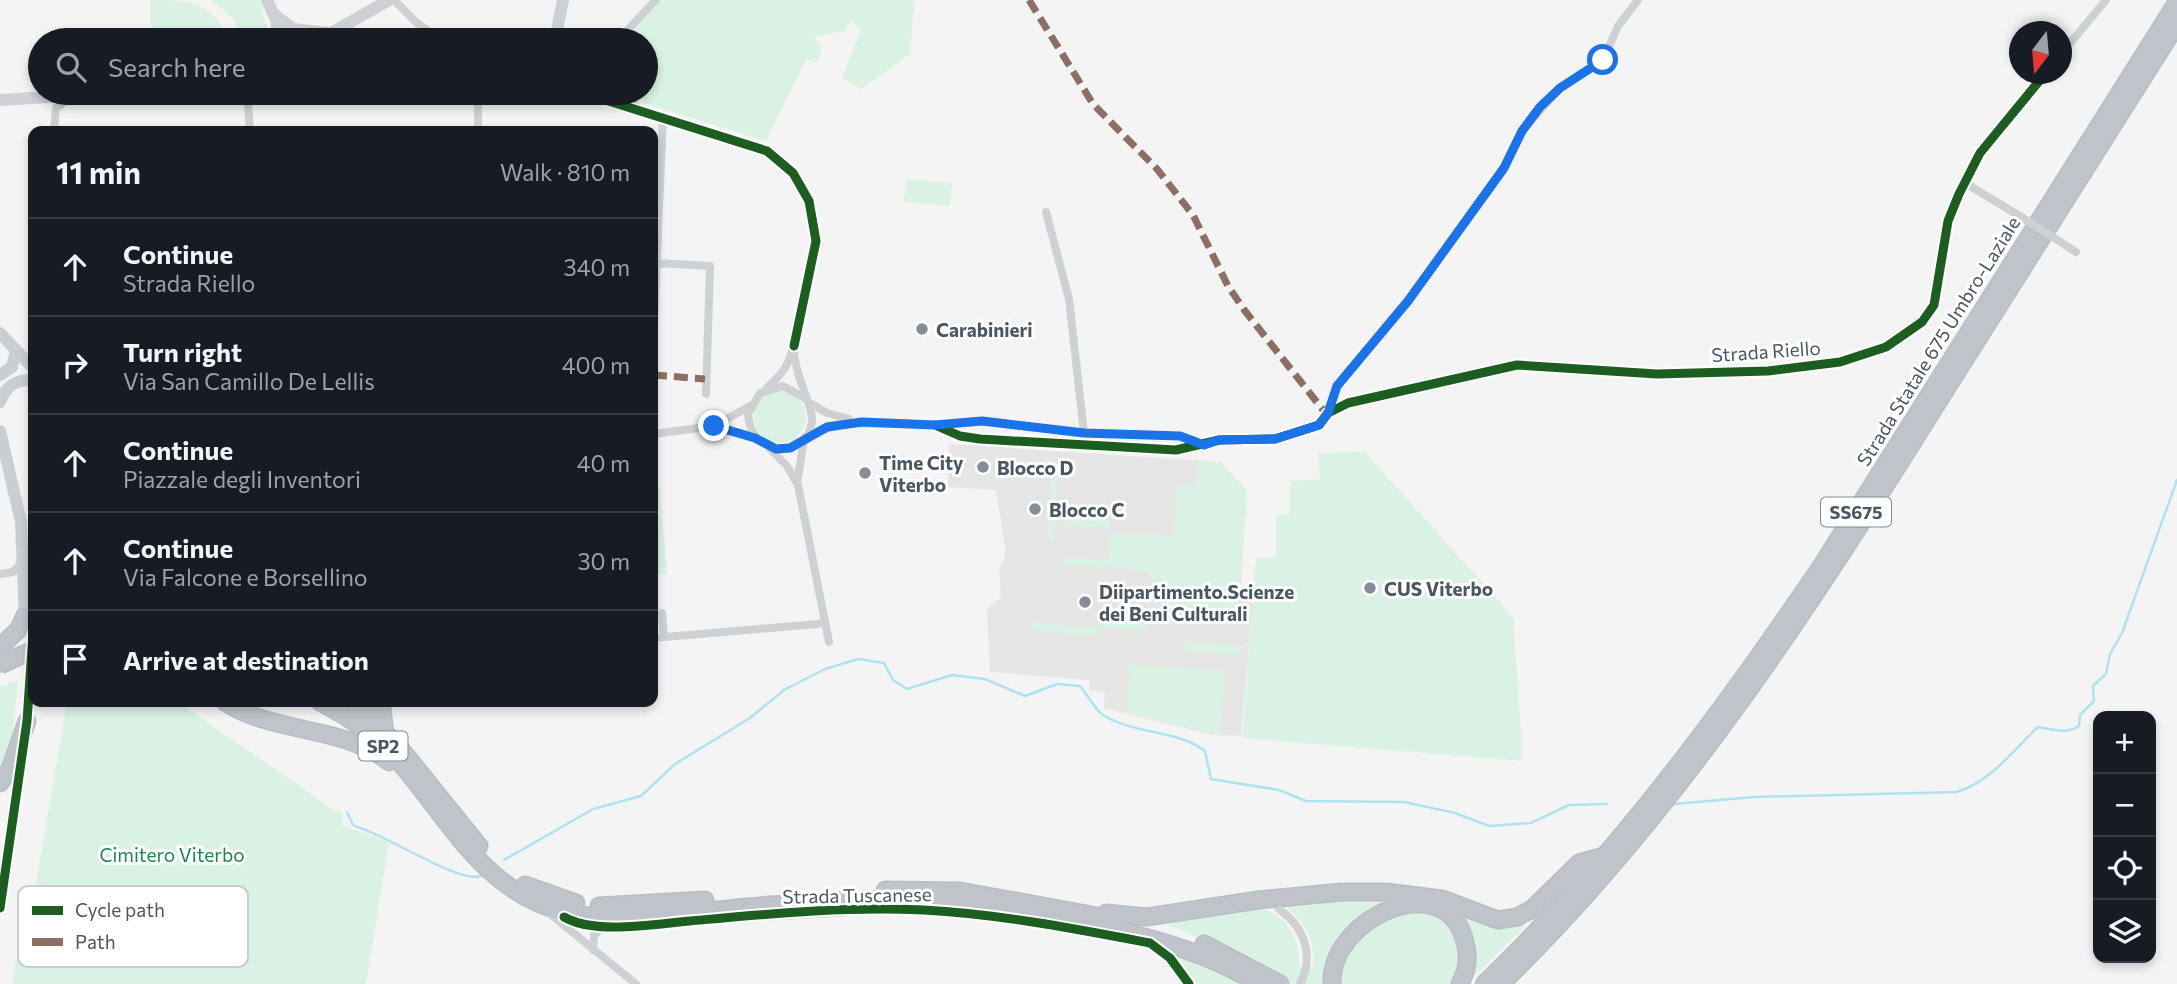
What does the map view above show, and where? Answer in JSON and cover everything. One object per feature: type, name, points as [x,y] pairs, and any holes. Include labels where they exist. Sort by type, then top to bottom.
[{"type":"highway","name":"Strada Statale 675 Umbro-Laziale","points":[[1484,984],[1604,856],[1690,749],[1822,565],[2177,2]]},
{"type":"highway","name":"Strada Statale 675 Umbro-Laziale","points":[[1501,984],[1583,899],[1653,816],[1782,644],[1877,500],[2177,24]]},
{"type":"highway","points":[[0,647],[19,629],[25,615]]},
{"type":"highway","points":[[0,665],[28,652]]},
{"type":"highway","points":[[0,677],[28,664]]},
{"type":"highway","points":[[236,707],[379,755],[433,806]]},
{"type":"highway","name":"SP2","points":[[328,707],[362,727],[396,758],[433,806]]},
{"type":"highway","name":"SP2","points":[[352,707],[380,726]]},
{"type":"highway","name":"SP2","points":[[360,707],[380,726]]},
{"type":"highway","points":[[380,726],[382,707]]},
{"type":"highway","points":[[0,783],[10,769],[27,721]]},
{"type":"highway","name":"Strada Tuscanese","points":[[380,726],[491,859],[535,891],[566,901],[601,907],[915,888],[960,891],[1094,914],[1197,941],[1280,984]]},
{"type":"highway","name":"Strada Tuscanese","points":[[433,806],[484,867],[551,912],[630,917],[769,905],[922,900],[1115,929],[1163,940],[1210,958],[1259,984]]},
{"type":"highway","points":[[1094,914],[1118,913],[1147,917],[1258,900],[1342,892],[1420,894],[1498,920],[1517,917],[1532,909],[1579,863],[1604,856]]},
{"type":"highway","points":[[1258,900],[1279,909]]},
{"type":"highway","points":[[1332,984],[1335,959],[1345,941],[1384,912],[1398,905],[1416,903],[1441,909],[1462,931],[1467,964],[1460,984]]},
{"type":"highway","points":[[1150,943],[1210,958]]},
{"type":"main road","points":[[267,0],[275,15],[276,28]]},
{"type":"main road","points":[[340,28],[392,0]]},
{"type":"main road","points":[[557,28],[562,0]]},
{"type":"main road","points":[[275,15],[294,28]]},
{"type":"main road","points":[[0,100],[28,98]]},
{"type":"main road","points":[[0,333],[28,363]]},
{"type":"main road","points":[[0,375],[12,367],[16,351]]},
{"type":"main road","points":[[0,402],[3,394],[14,383],[28,381]]},
{"type":"main road","points":[[0,420],[1,434],[16,490],[28,584]]},
{"type":"main road","points":[[28,596],[25,615],[28,676]]},
{"type":"main road","points":[[0,908],[28,707]]},
{"type":"main road","points":[[0,845],[11,836]]},
{"type":"street","points":[[392,0],[424,28]]},
{"type":"street","points":[[629,28],[656,0]]},
{"type":"street","points":[[1328,414],[1337,386],[1408,301],[1504,168],[1522,131],[1560,88],[1603,60],[1618,26],[1638,0]]},
{"type":"street","points":[[2072,42],[2106,0]]},
{"type":"street","name":"Strada Riello","points":[[935,425],[960,436],[980,439],[1176,450],[1219,440],[1275,439],[1319,425],[1328,414],[1348,403],[1517,365],[1657,374],[1769,371],[1840,362],[1886,347],[1922,322],[1934,305],[1948,221],[1965,183],[1980,153],[2037,84]]},
{"type":"street","points":[[54,126],[56,108],[61,105]]},
{"type":"street","points":[[248,105],[250,126]]},
{"type":"street","points":[[478,105],[478,126]]},
{"type":"street","points":[[627,105],[767,151],[781,160],[801,184],[814,217],[816,241],[794,345],[783,371],[750,406],[714,426],[658,433]]},
{"type":"street","points":[[658,230],[663,116]]},
{"type":"street","points":[[1965,183],[2076,251]]},
{"type":"street","points":[[658,185],[662,186]]},
{"type":"street","points":[[1046,212],[1069,299],[1084,433]]},
{"type":"street","points":[[658,263],[710,266],[706,394]]},
{"type":"street","points":[[794,345],[796,373],[812,421],[798,464],[799,485],[829,642]]},
{"type":"street","points":[[767,388],[783,386],[835,416],[862,422],[935,425],[982,421],[1084,433],[1180,436],[1204,445]]},
{"type":"street","points":[[750,406],[748,422],[755,438]]},
{"type":"street","points":[[768,447],[790,448],[827,427],[862,422]]},
{"type":"street","points":[[714,426],[755,438],[768,447],[787,466],[799,485]]},
{"type":"street","points":[[0,574],[13,572],[23,556]]},
{"type":"street","points":[[0,574],[28,589]]},
{"type":"street","points":[[662,613],[664,637]]},
{"type":"street","points":[[658,638],[818,624],[824,621]]},
{"type":"street","points":[[1279,909],[1301,933],[1307,964],[1300,984]]},
{"type":"street","name":"Strada Tuscanese","points":[[551,912],[580,923],[606,925],[803,913],[925,910],[1085,931],[1150,943]]},
{"type":"street","points":[[551,912],[636,984]]},
{"type":"street","points":[[593,950],[594,935],[606,925]]},
{"type":"street","points":[[1150,943],[1170,958],[1189,984]]},
{"type":"shaded area","points":[[949,444],[1221,462],[1247,491],[1240,598],[1253,599],[1241,736],[1213,735],[1104,708],[1105,692],[1089,690],[1089,680],[990,672],[987,609],[1001,597],[999,567],[1004,560],[1005,548],[996,490],[948,487]]},
{"type":"green space","points":[[151,0],[173,0],[203,8],[211,13],[222,28],[151,28]]},
{"type":"green space","points":[[211,0],[260,0],[267,28],[237,28],[234,19]]},
{"type":"green space","points":[[662,0],[914,0],[910,54],[861,89],[842,77],[861,30],[851,20],[844,31],[813,37],[822,47],[817,62],[806,59],[766,141],[650,105],[658,105],[658,28],[635,28]]},
{"type":"green space","points":[[906,179],[952,183],[950,206],[904,202]]},
{"type":"green space","points":[[780,391],[790,393],[798,399],[804,407],[804,427],[798,435],[790,441],[780,443],[770,441],[762,435],[756,427],[754,417],[756,407],[762,399],[770,393]]},
{"type":"green space","name":"CUS Viterbo","points":[[1365,452],[1513,617],[1523,761],[1242,738],[1256,558],[1276,557],[1276,515],[1290,514],[1290,481],[1320,479],[1318,453]]},
{"type":"green space","points":[[1198,461],[1221,462],[1247,491],[1238,615],[1169,611],[1146,570],[1064,564],[1064,558],[1108,561],[1110,533],[1173,536],[1176,487],[1193,487],[1197,483]]},
{"type":"green space","points":[[1051,476],[1058,476],[1054,541],[1047,540]]},
{"type":"green space","points":[[658,487],[667,574],[658,575]]},
{"type":"green space","points":[[1067,517],[1110,520],[1109,528],[1066,526]]},
{"type":"green space","points":[[1100,619],[1148,623],[1147,631],[1099,628]]},
{"type":"green space","points":[[1030,623],[1097,627],[1097,635],[1030,630]]},
{"type":"green space","points":[[1186,642],[1242,646],[1241,655],[1185,651]]},
{"type":"green space","points":[[1130,665],[1225,671],[1220,735],[1127,713]]},
{"type":"green space","points":[[18,680],[12,742],[0,777],[0,687]]},
{"type":"green space","name":"Cimitero Viterbo","points":[[66,707],[185,707],[334,810],[342,812],[343,826],[389,842],[366,984],[12,984],[16,960],[18,967],[248,967],[248,886],[35,886]]},
{"type":"green space","points":[[1315,899],[1397,899],[1366,919],[1328,984],[1288,984],[1239,954],[1168,925],[1228,910],[1259,908],[1269,911],[1284,922],[1295,938],[1299,966],[1313,968],[1313,948],[1307,931],[1297,917],[1282,904]]},
{"type":"green space","points":[[1403,909],[1428,911],[1447,922],[1462,950],[1456,984],[1339,984],[1344,959],[1359,938],[1380,921]]},
{"type":"green space","points":[[1458,915],[1489,926],[1526,925],[1471,980]]},
{"type":"green space","points":[[1179,956],[1243,984],[1193,984],[1177,960]]},
{"type":"waterway","points":[[1674,804],[1754,797],[1956,792],[1990,774],[2038,727],[2064,731],[2079,726],[2080,715],[2094,701],[2093,686],[2106,674],[2110,654],[2122,633],[2177,480]]},
{"type":"waterway","points":[[504,860],[593,809],[641,796],[675,764],[750,718],[784,690],[825,669],[858,659],[884,663],[893,680],[907,689],[952,675],[985,679],[1025,696],[1057,684],[1080,686],[1103,715],[1128,726],[1181,739],[1205,751],[1211,779],[1279,790],[1306,801],[1404,802],[1455,813],[1489,826],[1531,823],[1569,805],[1607,804]]},
{"type":"waterway","points":[[347,812],[353,825],[357,827],[456,873],[481,876]]},
{"type":"marked path","points":[[1029,0],[1093,104],[1157,169],[1193,215],[1228,286],[1327,415]]},
{"type":"marked path","points":[[658,375],[705,379]]},
{"type":"cycle path","points":[[935,425],[960,436],[980,439],[1176,450],[1219,440],[1275,439],[1319,425],[1328,413],[1348,403],[1517,365],[1657,374],[1768,371],[1840,362],[1886,347],[1922,322],[1934,305],[1948,221],[1959,194],[1980,153],[2037,84]]},
{"type":"cycle path","points":[[621,105],[767,151],[793,173],[809,201],[816,241],[794,346]]},
{"type":"cycle path","points":[[0,908],[28,706]]},
{"type":"cycle path","points":[[564,917],[592,926],[608,927],[836,910],[895,909],[981,915],[1150,943],[1170,958],[1189,984]]},
{"type":"place","name":"Carabinieri","points":[[922,329]]},
{"type":"place","name":"Blocco D","points":[[983,467]]},
{"type":"place","name":"Time City Viterbo","points":[[865,473]]},
{"type":"place","name":"Blocco C","points":[[1035,509]]},
{"type":"place","name":"CUS Viterbo","points":[[1370,588]]},
{"type":"place","name":"Diipartimento.Scienze dei Beni Culturali","points":[[1085,602]]},
{"type":"route","points":[[714,426],[755,438],[776,449],[790,448],[806,436],[827,427],[862,422],[935,425],[982,421],[1084,433],[1180,436],[1204,445],[1219,440],[1275,439],[1319,425],[1328,413],[1337,386],[1408,301],[1449,240],[1504,168],[1522,131],[1540,107],[1560,88],[1598,66],[1603,60]]}]
